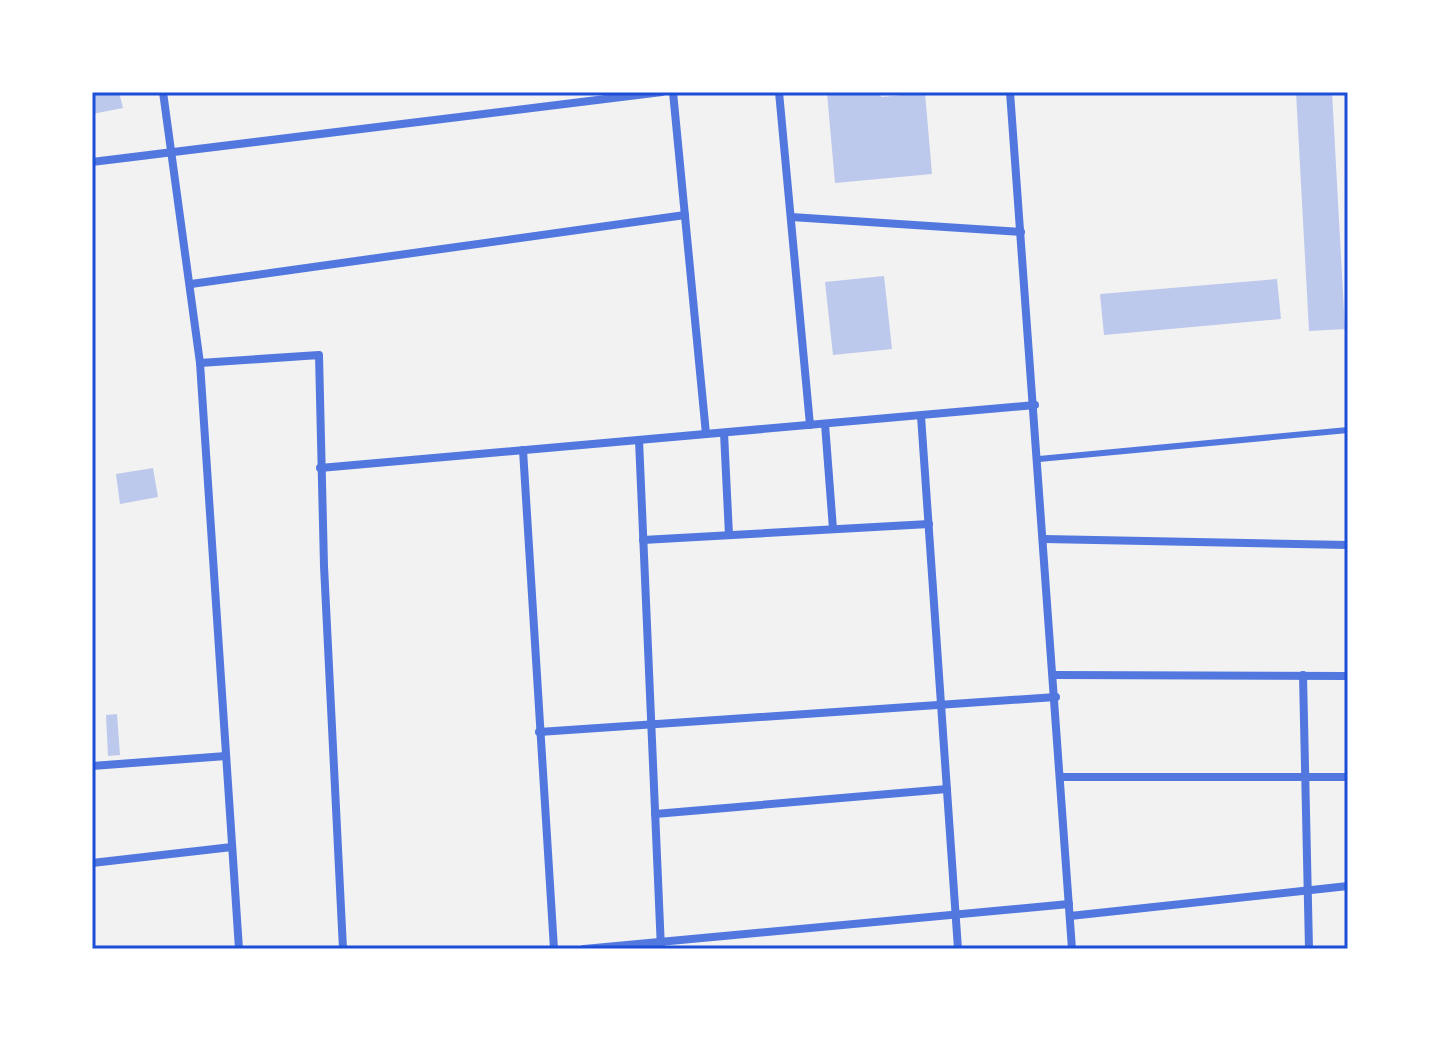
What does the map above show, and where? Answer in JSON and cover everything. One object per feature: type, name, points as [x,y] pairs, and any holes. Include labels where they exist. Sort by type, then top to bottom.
[{"type":"street","points":[[163,92],[200,363],[239,949]]},
{"type":"street","points":[[92,162],[662,92]]},
{"type":"street","points":[[673,92],[706,434]]},
{"type":"street","points":[[779,92],[810,425]]},
{"type":"street","points":[[1010,92],[1039,459],[1072,949]]},
{"type":"street","points":[[191,284],[685,215]]},
{"type":"street","points":[[791,217],[1021,232]]},
{"type":"street","points":[[200,363],[319,355],[320,468],[343,949]]},
{"type":"street","points":[[320,468],[1035,405]]},
{"type":"street","points":[[921,416],[958,949]]},
{"type":"street","points":[[825,424],[833,529]]},
{"type":"street","points":[[724,433],[729,535]]},
{"type":"street","points":[[639,440],[661,946]]},
{"type":"street","points":[[523,450],[554,949]]},
{"type":"street","points":[[643,540],[929,524]]},
{"type":"street","points":[[1044,539],[1348,545]]},
{"type":"street","points":[[1054,675],[1348,676]]},
{"type":"street","points":[[1303,675],[1309,949]]},
{"type":"street","points":[[539,732],[1056,697]]},
{"type":"street","points":[[92,766],[226,756]]},
{"type":"street","points":[[1061,777],[1348,777]]},
{"type":"street","points":[[655,814],[947,789]]},
{"type":"street","points":[[92,863],[232,847]]},
{"type":"street","points":[[1070,916],[1348,886]]},
{"type":"street","points":[[584,949],[661,946],[1069,904]]},
{"type":"lane","points":[[1039,459],[1348,430]]},
{"type":"building","points":[[92,92],[119,92],[123,108],[92,114]]},
{"type":"building","points":[[880,92],[881,97],[925,93],[932,174],[835,183],[827,93]]},
{"type":"building","points":[[1296,92],[1332,92],[1345,329],[1309,331]]},
{"type":"building","points":[[884,276],[892,349],[833,355],[825,282]]},
{"type":"building","points":[[1277,279],[1281,319],[1104,335],[1100,294]]},
{"type":"building","points":[[153,468],[158,497],[120,504],[116,474]]},
{"type":"building","points":[[117,714],[120,755],[108,756],[106,715]]}]
